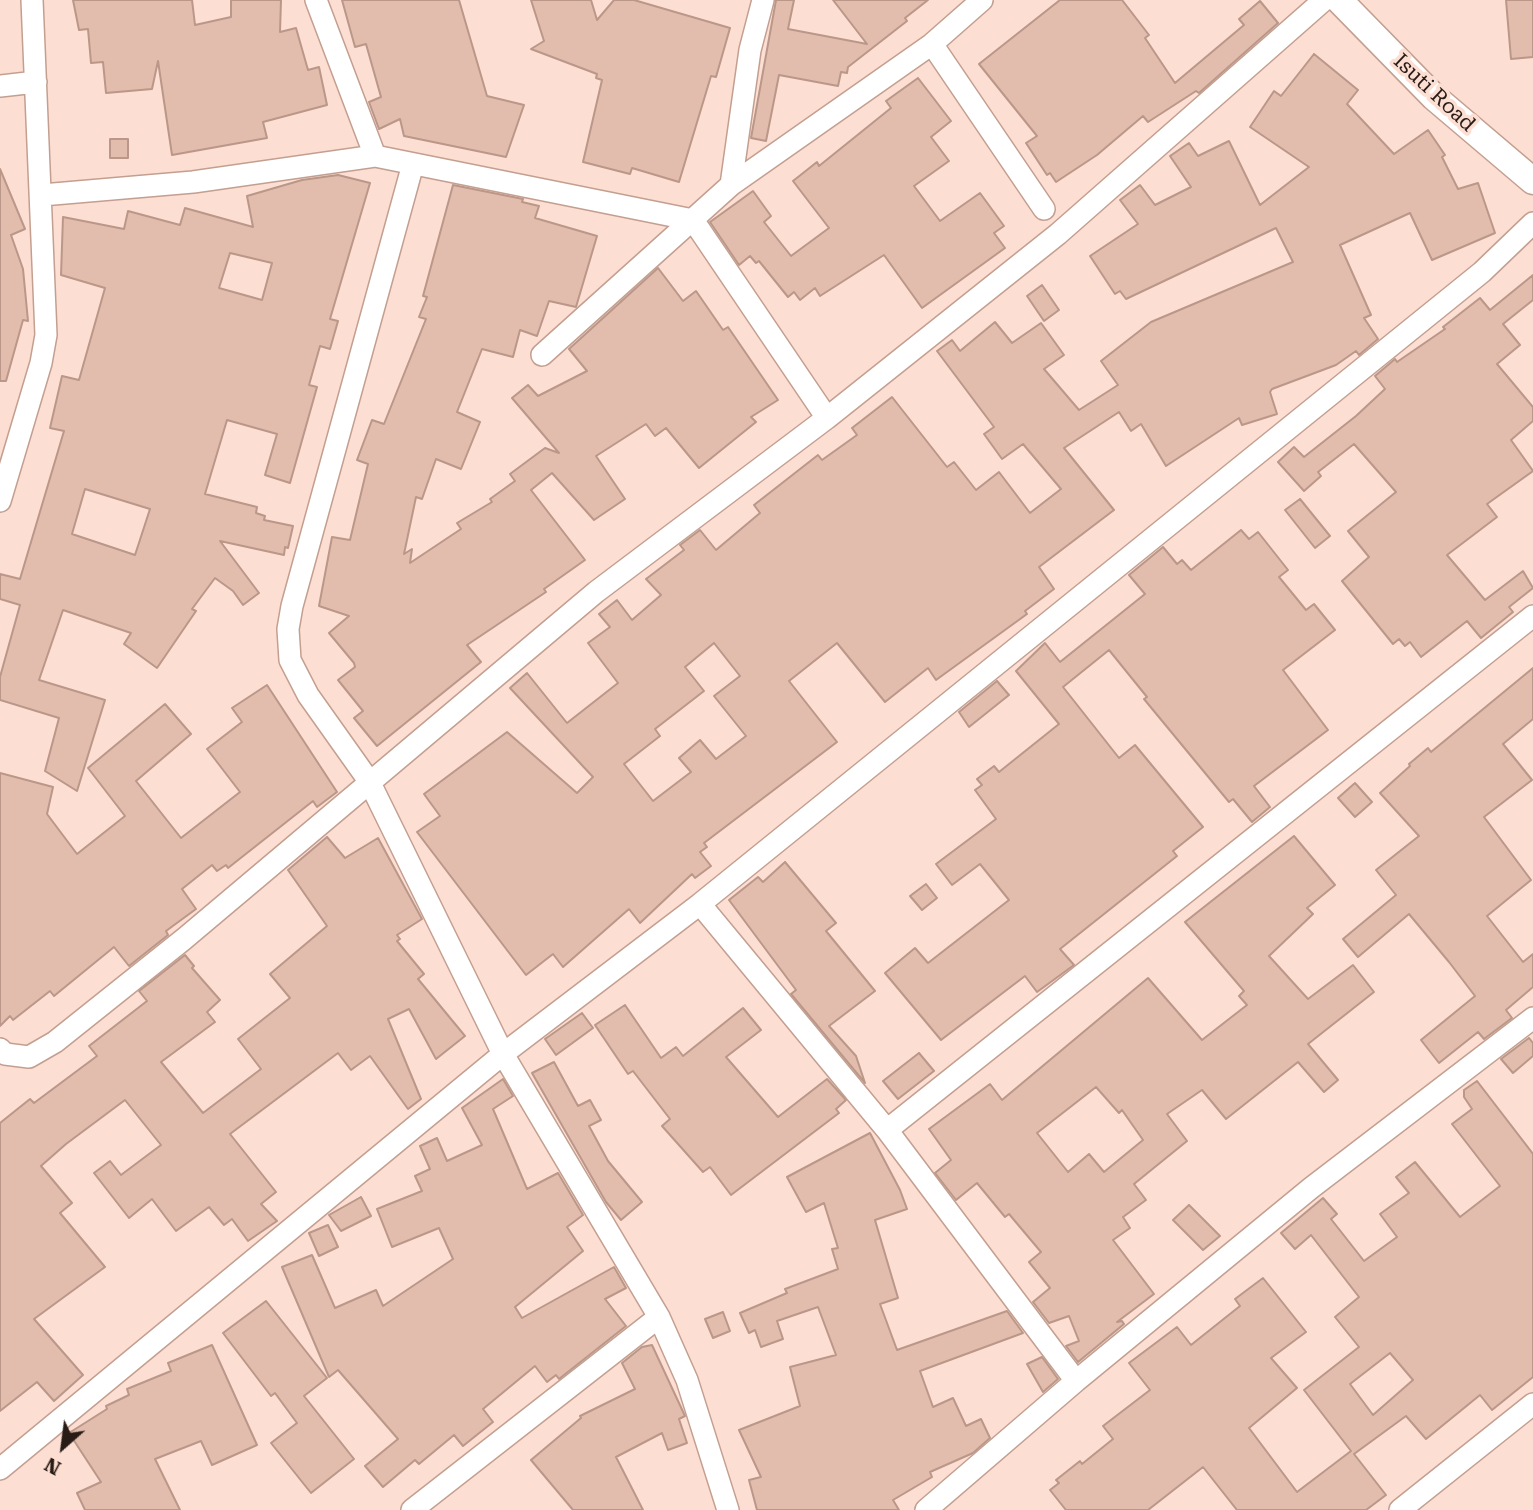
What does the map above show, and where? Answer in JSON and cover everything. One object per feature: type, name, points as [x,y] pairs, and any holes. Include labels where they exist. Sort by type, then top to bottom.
[{"type":"street","points":[[0,501],[41,363],[46,335],[43,195],[33,0]]},
{"type":"street","points":[[316,0],[375,156]]},
{"type":"street","points":[[731,185],[750,50],[763,0]]},
{"type":"street","points":[[542,355],[731,185],[932,44],[982,0]]},
{"type":"street","points":[[0,1049],[5,1054],[29,1057],[55,1042],[184,939],[596,592],[827,418],[1058,234],[1324,0]]},
{"type":"street","name":"Isuti Road","points":[[1339,0],[1434,97],[1533,181]]},
{"type":"street","points":[[932,44],[1044,209]]},
{"type":"street","points":[[0,86],[36,82]]},
{"type":"street","points":[[43,195],[193,181],[375,156],[693,220],[827,418]]},
{"type":"street","points":[[413,164],[288,629],[290,660],[308,695],[369,781],[503,1054],[659,1317],[687,1380],[728,1510]]},
{"type":"street","points":[[0,1469],[503,1054],[700,904],[1482,272],[1533,223]]},
{"type":"street","points":[[887,1130],[1533,616]]},
{"type":"street","points":[[700,904],[887,1130],[1076,1381]]},
{"type":"street","points":[[926,1510],[1076,1381],[1311,1188],[1533,1018]]},
{"type":"street","points":[[412,1510],[659,1317]]},
{"type":"street","points":[[1400,1510],[1533,1404]]},
{"type":"building","points":[[73,0],[192,0],[195,25],[231,17],[231,0],[281,0],[280,32],[296,28],[308,70],[319,67],[327,105],[263,122],[267,138],[172,155],[158,61],[152,89],[106,93],[103,62],[91,63],[88,29],[79,30]]},
{"type":"building","points":[[342,0],[459,0],[487,96],[524,105],[506,157],[404,136],[400,119],[379,129],[369,102],[381,97],[366,44],[355,47]]},
{"type":"building","points":[[531,0],[591,0],[597,20],[614,0],[634,0],[730,28],[716,77],[711,76],[679,182],[632,168],[630,174],[583,162],[602,80],[596,78],[597,74],[531,49],[544,41]]},
{"type":"building","points":[[776,0],[794,0],[788,29],[867,44],[833,0],[928,0],[905,18],[907,21],[848,67],[847,73],[841,72],[838,86],[779,75],[766,141],[751,138]]},
{"type":"building","points":[[1060,0],[1122,0],[1149,35],[1145,38],[1175,83],[1244,25],[1239,19],[1260,1],[1278,23],[1199,93],[1196,91],[1148,122],[1143,116],[1097,155],[1056,182],[1050,173],[1047,175],[1026,143],[1037,136],[979,64]]},
{"type":"building","points":[[1506,0],[1533,0],[1533,57],[1511,59]]},
{"type":"building","points":[[1314,54],[1358,90],[1347,104],[1394,154],[1428,130],[1445,155],[1442,157],[1458,189],[1478,183],[1495,233],[1432,260],[1410,213],[1340,245],[1371,315],[1364,318],[1378,339],[1359,355],[1356,351],[1336,365],[1272,389],[1270,392],[1277,414],[1242,425],[1239,418],[1166,466],[1141,424],[1131,431],[1119,412],[1064,448],[1114,510],[1039,567],[1054,589],[1025,611],[1027,614],[936,680],[928,668],[885,702],[837,643],[789,681],[837,742],[704,843],[707,847],[700,852],[711,866],[695,878],[692,874],[640,923],[629,909],[563,967],[553,954],[526,975],[417,832],[440,816],[424,794],[507,732],[577,793],[593,777],[510,688],[527,673],[567,723],[618,683],[588,643],[610,627],[599,614],[617,600],[632,620],[661,595],[646,579],[684,550],[680,545],[700,530],[716,550],[760,513],[754,505],[818,455],[822,460],[857,435],[852,428],[892,397],[947,467],[954,462],[976,490],[999,472],[1030,513],[1061,489],[1023,444],[1002,459],[984,434],[994,427],[937,351],[952,340],[960,351],[995,322],[1012,343],[1041,323],[1064,355],[1044,369],[1079,410],[1118,385],[1101,361],[1151,322],[1293,262],[1276,228],[1126,299],[1120,291],[1115,294],[1090,256],[1138,224],[1120,200],[1140,185],[1155,205],[1191,187],[1170,156],[1189,143],[1198,156],[1229,141],[1260,205],[1309,167],[1250,127],[1274,91],[1281,96]],"holes":[[[714,643],[740,676],[714,696],[746,736],[716,759],[700,740],[679,758],[691,772],[653,801],[624,764],[660,736],[655,729],[704,691],[685,667]]]},
{"type":"building","points":[[918,78],[951,121],[931,137],[949,161],[914,186],[940,221],[980,193],[1004,226],[994,233],[1005,248],[922,308],[884,255],[820,296],[815,288],[800,300],[794,292],[788,297],[759,261],[756,263],[750,256],[739,265],[710,222],[753,191],[771,216],[764,222],[791,256],[829,228],[793,181],[817,162],[819,166],[891,108],[886,101]]},
{"type":"building","points":[[110,139],[128,139],[128,158],[110,158]]},
{"type":"building","points":[[0,169],[25,229],[11,235],[23,269],[28,321],[23,320],[6,381],[0,381]]},
{"type":"building","points":[[338,175],[370,183],[330,319],[338,321],[330,349],[320,346],[309,385],[317,387],[290,483],[265,475],[277,434],[227,420],[205,494],[257,507],[256,513],[265,516],[264,520],[293,526],[288,548],[285,547],[284,555],[220,541],[259,593],[243,605],[233,591],[215,578],[192,609],[196,611],[157,668],[124,644],[131,633],[63,610],[39,680],[105,700],[77,791],[45,771],[59,718],[0,700],[0,677],[20,605],[0,599],[0,574],[20,579],[64,431],[50,428],[62,376],[79,380],[105,288],[61,275],[63,217],[124,229],[128,211],[180,225],[185,208],[253,227],[247,196],[302,180]],"holes":[[[230,253],[272,263],[262,300],[219,288]],[[85,489],[150,509],[135,555],[72,534]]]},
{"type":"building","points":[[453,185],[523,199],[522,202],[539,206],[535,218],[597,236],[576,307],[549,301],[537,336],[520,330],[513,357],[482,349],[457,412],[480,422],[461,469],[436,459],[422,499],[416,497],[404,554],[412,549],[410,563],[461,529],[457,523],[492,502],[490,499],[515,481],[510,474],[545,448],[559,453],[512,398],[528,385],[538,396],[587,371],[569,349],[658,268],[683,301],[696,291],[723,330],[728,327],[778,400],[751,417],[756,422],[699,468],[666,428],[655,436],[646,424],[596,456],[625,499],[594,520],[552,473],[531,490],[585,560],[544,589],[546,592],[467,645],[481,662],[377,746],[354,718],[363,711],[338,680],[355,667],[329,633],[349,616],[319,606],[332,537],[350,540],[368,464],[357,460],[372,420],[384,424],[426,319],[419,317],[427,297],[423,296]]},
{"type":"building","points":[[1533,275],[1533,300],[1503,324],[1520,345],[1497,364],[1533,407],[1533,421],[1511,440],[1533,471],[1487,504],[1497,517],[1447,555],[1485,600],[1523,571],[1533,588],[1509,607],[1513,612],[1481,638],[1467,621],[1421,657],[1410,642],[1405,646],[1399,639],[1393,644],[1342,581],[1369,557],[1348,531],[1396,492],[1354,444],[1318,472],[1321,476],[1304,491],[1278,462],[1294,447],[1304,457],[1356,416],[1385,389],[1375,376],[1395,359],[1397,362],[1445,329],[1443,327],[1480,298],[1490,310]]},
{"type":"building","points":[[1042,285],[1059,310],[1044,321],[1027,296]]},
{"type":"building","points":[[1300,499],[1330,536],[1315,548],[1285,510]]},
{"type":"building","points":[[1241,530],[1249,539],[1258,532],[1288,570],[1279,577],[1306,610],[1314,604],[1335,630],[1283,670],[1328,730],[1254,786],[1270,807],[1252,822],[1233,799],[1229,802],[1144,699],[1147,697],[1109,650],[1063,687],[1119,758],[1135,745],[1203,827],[1173,851],[1177,856],[1060,949],[1074,965],[1037,992],[1025,976],[941,1040],[885,973],[915,948],[928,963],[1009,900],[980,864],[952,885],[936,864],[996,819],[975,790],[982,785],[977,779],[994,766],[999,772],[1059,724],[1016,671],[1045,643],[1060,662],[1145,594],[1129,575],[1163,547],[1177,564],[1182,560],[1191,570]]},
{"type":"building","points":[[1533,668],[1533,719],[1503,744],[1532,780],[1484,817],[1531,880],[1487,916],[1523,962],[1533,954],[1533,987],[1506,1010],[1512,1018],[1484,1039],[1478,1032],[1439,1063],[1421,1040],[1475,996],[1449,962],[1409,914],[1358,957],[1343,939],[1396,895],[1376,870],[1419,836],[1380,793],[1428,748],[1431,752]]},
{"type":"building","points":[[997,681],[1009,695],[969,727],[959,712]]},
{"type":"building","points":[[267,685],[337,792],[317,807],[313,801],[228,868],[226,865],[217,871],[212,865],[182,889],[196,909],[166,931],[168,935],[129,966],[114,947],[54,996],[50,991],[13,1020],[10,1016],[0,1026],[0,773],[53,787],[47,814],[77,854],[125,816],[88,768],[165,704],[191,734],[136,781],[181,838],[240,792],[207,749],[242,722],[232,708]]},
{"type":"building","points":[[1355,783],[1372,802],[1355,817],[1338,798]]},
{"type":"building","points":[[1294,836],[1335,885],[1307,908],[1313,914],[1269,956],[1308,999],[1353,965],[1374,992],[1308,1044],[1338,1080],[1324,1092],[1298,1062],[1226,1119],[1202,1090],[1167,1114],[1187,1141],[1134,1184],[1146,1200],[1123,1217],[1130,1228],[1113,1240],[1154,1294],[1117,1322],[1122,1321],[1124,1324],[1078,1362],[1066,1346],[1079,1341],[1069,1316],[1049,1323],[1033,1302],[1050,1288],[1029,1262],[1041,1252],[1009,1214],[1005,1217],[977,1183],[956,1200],[935,1173],[951,1160],[929,1129],[990,1084],[1002,1100],[1148,978],[1202,1040],[1247,1005],[1239,996],[1244,991],[1185,922]],"holes":[[[1096,1087],[1119,1113],[1122,1110],[1143,1140],[1104,1172],[1089,1154],[1068,1172],[1037,1133]]]},
{"type":"building","points":[[327,837],[345,858],[378,838],[422,919],[397,935],[400,939],[397,941],[424,974],[418,979],[465,1036],[436,1059],[409,1009],[388,1019],[421,1099],[408,1109],[370,1056],[351,1070],[338,1053],[230,1134],[276,1192],[261,1204],[277,1221],[248,1241],[232,1219],[224,1225],[209,1207],[176,1231],[152,1199],[129,1218],[94,1173],[110,1161],[121,1175],[161,1145],[125,1100],[66,1144],[41,1166],[72,1203],[60,1213],[105,1267],[34,1319],[83,1375],[54,1401],[37,1382],[0,1411],[0,1123],[30,1099],[34,1103],[97,1056],[89,1046],[147,1001],[139,991],[185,955],[194,966],[192,968],[220,1000],[207,1012],[215,1022],[161,1062],[203,1113],[261,1069],[238,1039],[290,998],[270,974],[327,926],[288,870]]},
{"type":"building","points":[[785,862],[836,923],[826,931],[875,991],[829,1026],[856,1056],[865,1083],[791,994],[796,990],[729,900],[758,877],[763,882]]},
{"type":"building","points":[[926,884],[937,898],[922,910],[910,896]]},
{"type":"building","points":[[625,1005],[661,1058],[676,1047],[683,1056],[743,1008],[761,1030],[726,1057],[778,1117],[827,1079],[846,1100],[836,1109],[839,1113],[731,1195],[710,1167],[703,1172],[662,1126],[670,1119],[633,1071],[628,1074],[595,1025]]},
{"type":"building","points":[[582,1013],[593,1028],[556,1055],[545,1039]]},
{"type":"building","points":[[1529,1038],[1533,1043],[1533,1056],[1513,1073],[1501,1059]]},
{"type":"building","points":[[919,1053],[934,1071],[898,1099],[883,1081]]},
{"type":"building","points":[[554,1062],[578,1106],[590,1100],[601,1120],[589,1126],[608,1161],[642,1202],[621,1220],[606,1202],[532,1073]]},
{"type":"building","points":[[503,1079],[513,1096],[493,1109],[527,1189],[558,1173],[583,1215],[567,1227],[583,1251],[515,1307],[522,1318],[614,1267],[626,1288],[605,1299],[626,1326],[559,1379],[556,1375],[547,1382],[535,1366],[483,1409],[493,1422],[463,1446],[454,1435],[419,1464],[415,1460],[383,1487],[365,1466],[398,1439],[338,1370],[329,1377],[282,1267],[312,1255],[335,1308],[376,1290],[383,1306],[453,1259],[439,1228],[392,1247],[377,1209],[422,1191],[415,1176],[430,1169],[420,1146],[437,1138],[447,1161],[482,1145],[462,1108]]},
{"type":"building","points":[[1477,1081],[1533,1154],[1533,1377],[1492,1410],[1480,1395],[1426,1439],[1406,1416],[1354,1454],[1386,1495],[1366,1510],[1237,1510],[1203,1467],[1148,1510],[1066,1510],[1050,1490],[1059,1483],[1056,1480],[1080,1461],[1082,1464],[1113,1439],[1103,1426],[1150,1390],[1129,1363],[1177,1327],[1191,1345],[1240,1306],[1235,1299],[1263,1278],[1306,1332],[1271,1358],[1297,1388],[1249,1428],[1297,1492],[1351,1451],[1304,1390],[1359,1347],[1335,1317],[1359,1297],[1311,1235],[1295,1249],[1281,1233],[1323,1198],[1337,1214],[1331,1219],[1364,1261],[1397,1237],[1380,1214],[1409,1193],[1396,1177],[1415,1162],[1460,1217],[1500,1186],[1452,1124],[1472,1109],[1464,1097],[1464,1090]],"holes":[[[1390,1353],[1413,1380],[1373,1415],[1350,1384]]]},
{"type":"building","points":[[870,1133],[907,1209],[875,1220],[898,1298],[880,1304],[897,1350],[1007,1311],[1023,1333],[920,1371],[933,1407],[953,1398],[966,1426],[981,1419],[990,1438],[973,1453],[930,1472],[932,1477],[893,1500],[899,1510],[757,1510],[749,1480],[761,1477],[739,1430],[800,1406],[790,1367],[836,1355],[818,1307],[777,1321],[783,1339],[761,1347],[755,1330],[749,1333],[740,1313],[787,1293],[785,1289],[838,1269],[832,1249],[838,1248],[824,1203],[806,1212],[787,1177]]},
{"type":"building","points":[[361,1197],[371,1216],[341,1231],[329,1215]]},
{"type":"building","points":[[1189,1205],[1220,1236],[1203,1250],[1173,1220]]},
{"type":"building","points":[[328,1225],[338,1247],[319,1256],[309,1233]]},
{"type":"building","points":[[266,1301],[327,1378],[304,1396],[354,1459],[311,1493],[271,1443],[297,1423],[275,1393],[271,1396],[223,1333]]},
{"type":"building","points":[[723,1312],[730,1331],[713,1338],[705,1319]]},
{"type":"building","points":[[212,1345],[257,1445],[212,1465],[201,1441],[155,1459],[180,1510],[85,1510],[77,1493],[101,1482],[69,1433],[107,1409],[106,1406],[129,1395],[127,1389],[171,1371],[168,1363]]},
{"type":"building","points":[[652,1345],[685,1416],[679,1419],[687,1443],[668,1450],[662,1433],[616,1457],[643,1510],[573,1510],[531,1460],[581,1418],[580,1416],[635,1389],[622,1363],[642,1347]]},
{"type":"building","points":[[1042,1357],[1058,1379],[1043,1392],[1027,1364]]}]
